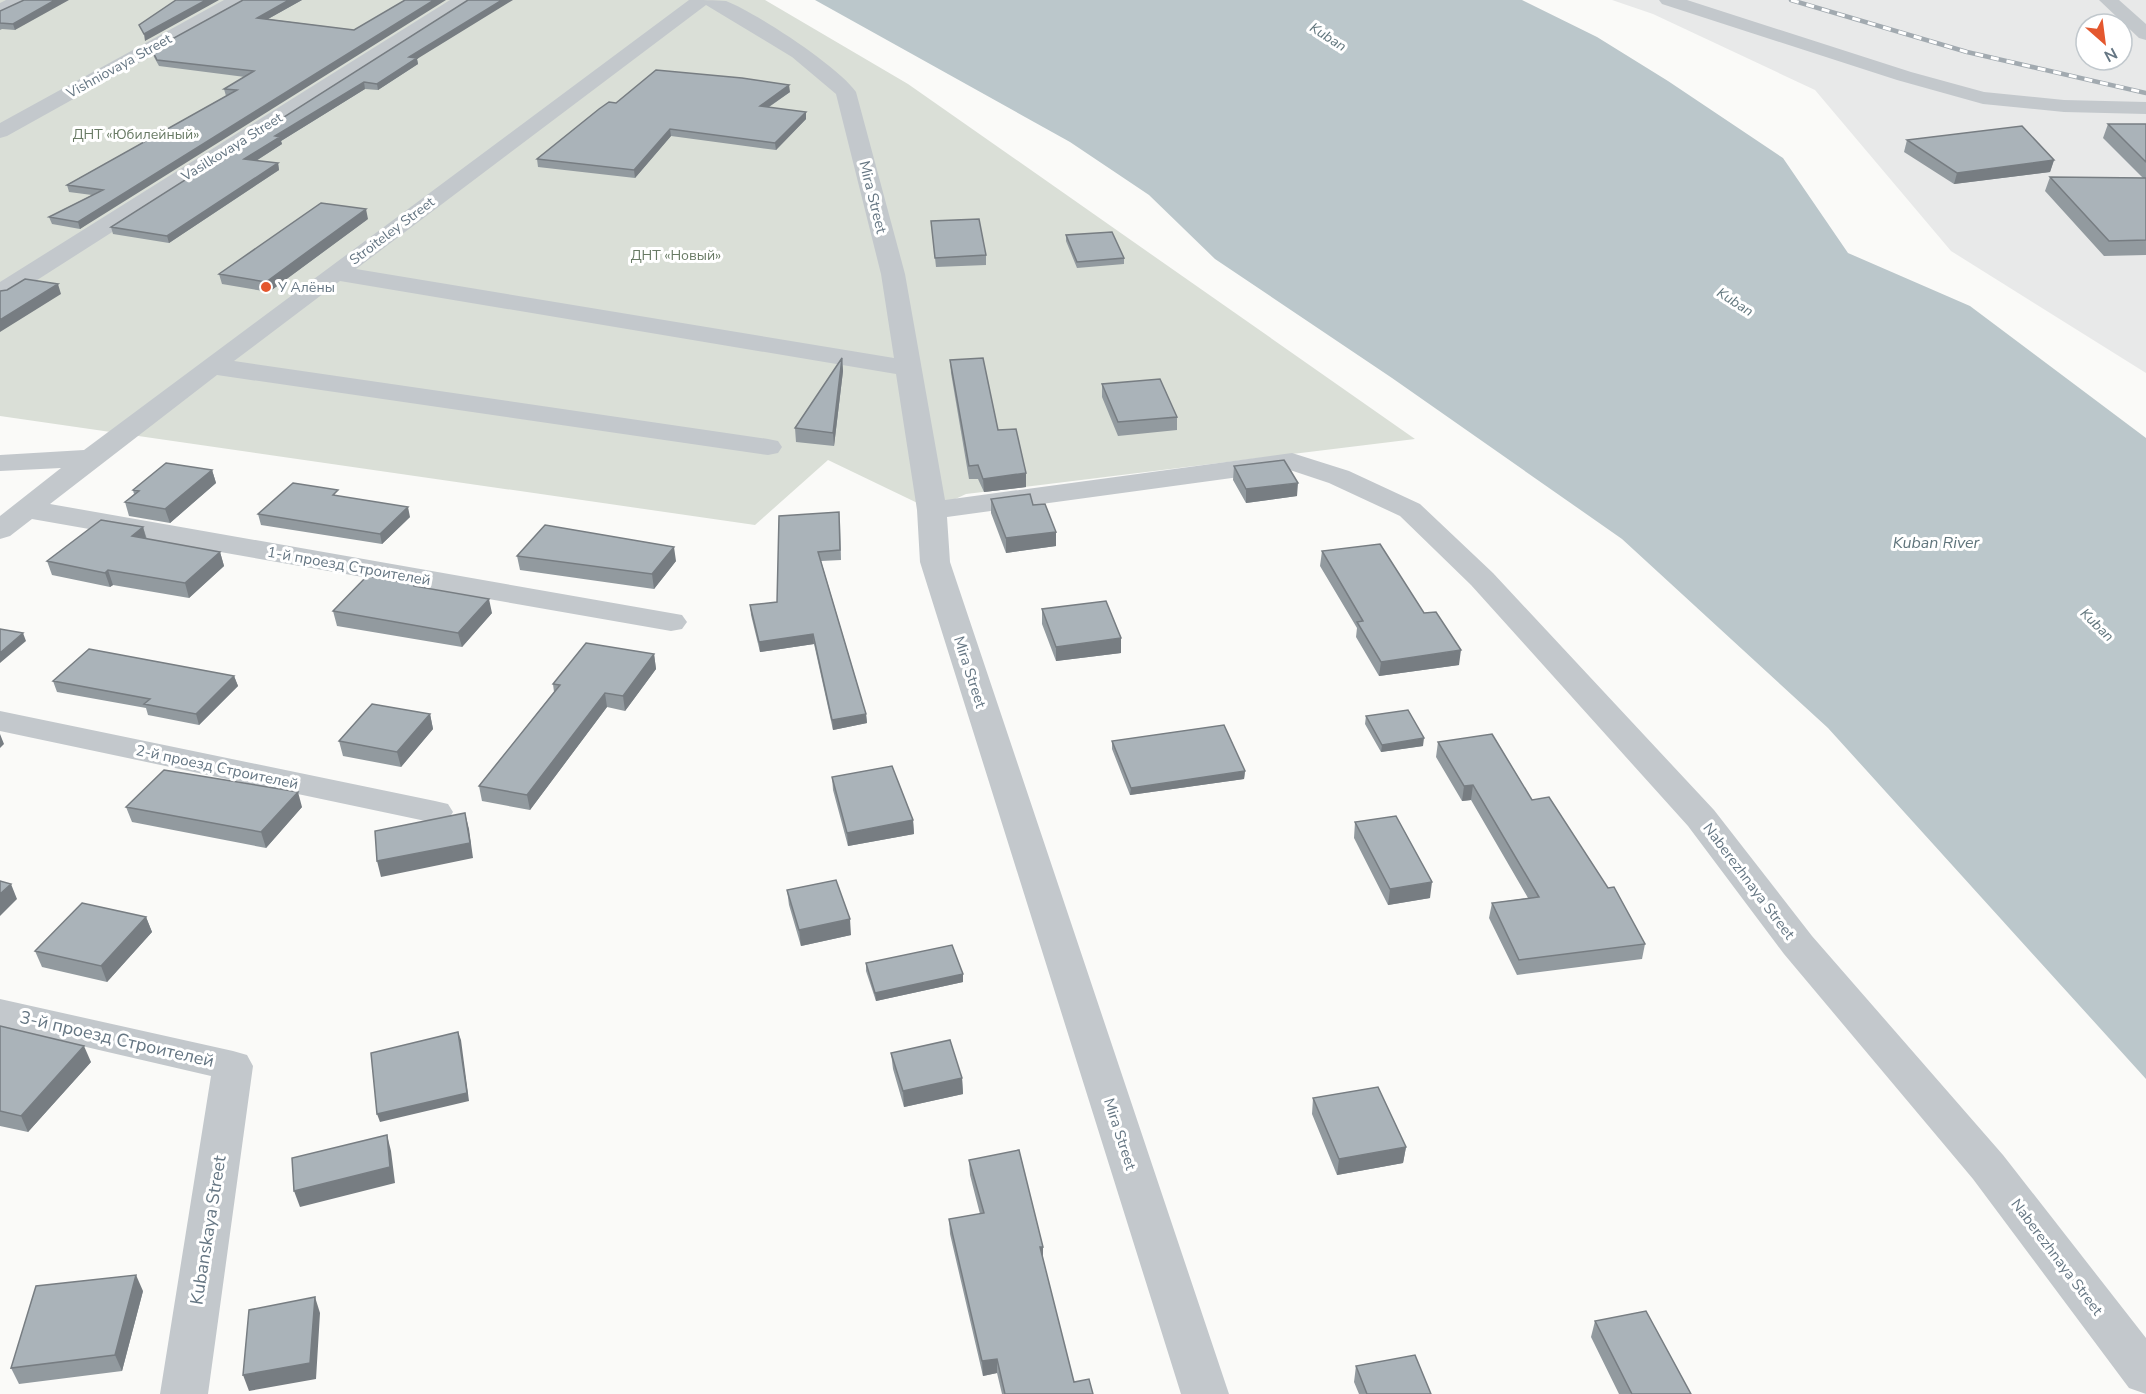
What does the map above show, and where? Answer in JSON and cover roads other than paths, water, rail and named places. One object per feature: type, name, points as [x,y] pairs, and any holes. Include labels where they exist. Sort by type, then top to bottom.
[{"type":"street","points":[[0,10],[20,0]]},
{"type":"street","name":"Vishniovaya Street","points":[[0,132],[238,0]]},
{"type":"street","name":"Vasilkovaya Street","points":[[0,293],[463,0]]},
{"type":"street","name":"Stroiteley Street","points":[[0,530],[212,366],[701,0]]},
{"type":"street","name":"Mira Street","points":[[711,0],[767,32],[824,70],[846,92],[893,274],[932,510],[935,562],[1205,1394]]},
{"type":"street","points":[[1668,0],[1904,76],[1983,98],[2064,106],[2146,108]]},
{"type":"street","points":[[2108,0],[2146,33]]},
{"type":"street","points":[[336,273],[909,368]]},
{"type":"street","points":[[212,366],[768,447]]},
{"type":"street","points":[[0,463],[95,458]]},
{"type":"street","name":"Naberezhnaya Street","points":[[932,510],[1292,461],[1339,477],[1410,510],[1482,579],[1701,818],[1798,945],[1988,1167],[2146,1374]]},
{"type":"street","name":"1-й проезд Строителей","points":[[27,509],[671,622]]},
{"type":"street","name":"2-й проезд Строителей","points":[[0,721],[435,812]]},
{"type":"street","name":"3-й проезд Строителей","points":[[0,1012],[233,1066]]},
{"type":"street","name":"Kubanskaya Street","points":[[184,1394],[233,1066]]},
{"type":"water","name":"Kuban River","points":[[815,0],[1522,0],[1597,37],[1668,81],[1783,158],[1848,253],[1970,306],[2146,438],[2146,1079],[1828,728],[1622,539],[1392,378],[1215,259],[1149,195],[1070,142]]},
{"type":"railway","points":[[1791,0],[1967,52],[2146,93]]},
{"type":"place","name":"У Алёны","points":[[266,287]]},
{"type":"water label","name":"Kuban","points":[[1328,37]]},
{"type":"water label","name":"Kuban","points":[[1735,302]]},
{"type":"water label","name":"Kuban","points":[[2097,625]]},
{"type":"park label","name":"ДНТ «Юбилейный»","points":[[136,134]]},
{"type":"park label","name":"ДНТ «Новый»","points":[[676,255]]}]
